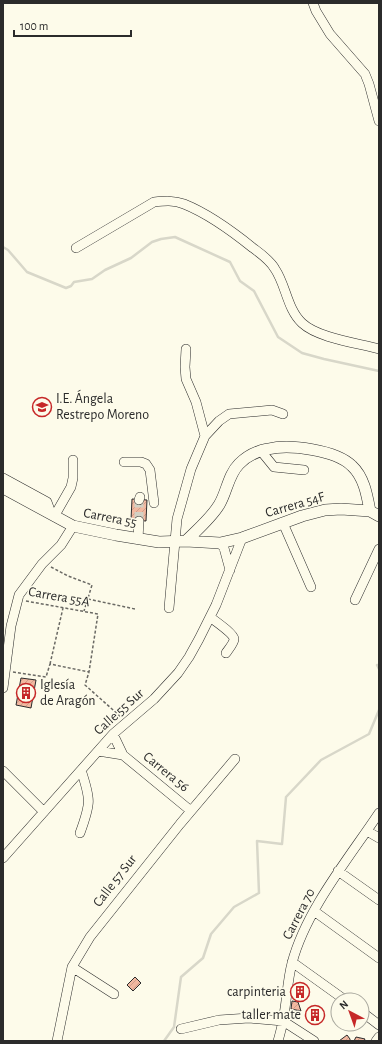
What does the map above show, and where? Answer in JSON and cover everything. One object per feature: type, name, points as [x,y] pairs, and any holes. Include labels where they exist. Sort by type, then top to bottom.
[{"type":"main road","points":[[186,541],[202,526],[218,506],[224,496],[232,474],[238,465],[247,457],[258,451],[279,447],[317,451],[338,457],[352,466],[362,479],[375,514]]},
{"type":"main road","name":"Carrera 55","points":[[5,492],[53,514],[73,526],[159,542],[186,541],[220,543]]},
{"type":"main road","name":"Carrera 54F","points":[[220,543],[242,538],[302,516],[325,510],[341,509],[375,514]]},
{"type":"street","points":[[313,3],[316,11],[330,34],[365,74],[379,121]]},
{"type":"street","points":[[76,248],[154,202],[166,200],[183,203],[220,223],[268,260],[276,269],[292,308],[301,323],[314,332],[379,349]]},
{"type":"street","points":[[186,349],[186,378],[196,402],[205,436]]},
{"type":"street","points":[[168,608],[177,519],[191,469],[205,436],[219,421],[229,414],[272,410],[283,414]]},
{"type":"street","points":[[258,451],[274,467],[304,470]]},
{"type":"street","points":[[3,478],[47,502],[53,514],[71,487],[73,478],[73,460]]},
{"type":"street","points":[[124,462],[141,462],[146,464],[150,470],[154,503]]},
{"type":"street","points":[[138,539],[139,521]]},
{"type":"street","points":[[282,523],[311,587]]},
{"type":"street","points":[[3,688],[11,626],[19,595],[42,564],[61,545],[73,526]]},
{"type":"street","name":"Calle 55 Sur","points":[[3,858],[114,734],[154,699],[178,673],[189,657],[210,617],[242,538]]},
{"type":"street","points":[[220,543],[224,548],[230,570]]},
{"type":"street","points":[[355,600],[379,549]]},
{"type":"street","points":[[210,617],[234,638],[234,641],[226,653]]},
{"type":"street","name":"Carrera 56","points":[[114,734],[123,755],[191,810]]},
{"type":"street","name":"Carrera 56","points":[[98,751],[123,755]]},
{"type":"street","name":"Calle 57 Sur","points":[[57,1041],[72,967],[90,937],[191,810],[236,759]]},
{"type":"street","points":[[80,833],[90,800],[81,770]]},
{"type":"street","points":[[3,771],[44,812]]},
{"type":"street","name":"Carrera 70","points":[[278,1041],[284,1021],[292,962],[300,942],[314,911],[338,871],[379,813]]},
{"type":"street","points":[[367,831],[379,838]]},
{"type":"street","points":[[338,871],[379,900]]},
{"type":"street","points":[[314,911],[379,958]]},
{"type":"street","points":[[292,962],[334,992]]},
{"type":"street","points":[[72,967],[114,994]]},
{"type":"street","points":[[181,1029],[219,1020],[249,1018],[284,1021],[314,1041]]},
{"type":"street","points":[[370,1018],[379,1025]]},
{"type":"street","points":[[376,1041],[379,1038]]},
{"type":"path","points":[[42,564],[92,585],[84,611]]},
{"type":"path","points":[[88,599],[135,609]]},
{"type":"path","name":"Carrera 55A","points":[[18,600],[98,614],[89,672]]},
{"type":"path","points":[[6,671],[46,677],[63,608]]},
{"type":"path","points":[[50,664],[89,672],[85,685],[127,722]]},
{"type":"building","points":[[132,499],[147,500],[146,521],[131,520]]},
{"type":"building","name":"Iglesía de Aragón","points":[[21,678],[36,680],[31,708],[16,705]]},
{"type":"building","points":[[135,977],[141,983],[133,991],[127,985]]},
{"type":"building","name":"carpinteria","points":[[296,984],[306,988],[301,998],[295,995]]},
{"type":"building","points":[[292,1001],[298,1002],[301,1011],[291,1009]]},
{"type":"building","name":"taller mate","points":[[316,1009],[323,1013],[314,1023],[307,1018]]},
{"type":"building","points":[[347,1035],[350,1041],[339,1041]]},
{"type":"building","points":[[356,1037],[365,1039],[364,1041],[354,1041]]},
{"type":"waterway","points":[[3,247],[8,250],[27,272],[66,288],[71,286],[74,282],[92,279],[105,270],[131,258],[152,242],[175,237],[230,262],[240,281],[254,291],[278,337],[302,353],[379,371]]},
{"type":"waterway","points":[[379,665],[377,665],[379,669]]},
{"type":"waterway","points":[[164,1041],[174,1027],[181,977],[203,958],[211,934],[234,907],[259,893],[257,841],[282,844],[286,797],[321,760],[369,734],[379,710]]},
{"type":"tunnel","points":[[139,500],[139,521]]},
{"type":"place","name":"I.E. Ángela Restrepo Moreno","points":[[42,407]]},
{"type":"place","name":"Iglesía de Aragón","points":[[26,693]]},
{"type":"place","name":"carpinteria","points":[[300,992]]},
{"type":"place","name":"taller mate","points":[[315,1015]]}]
